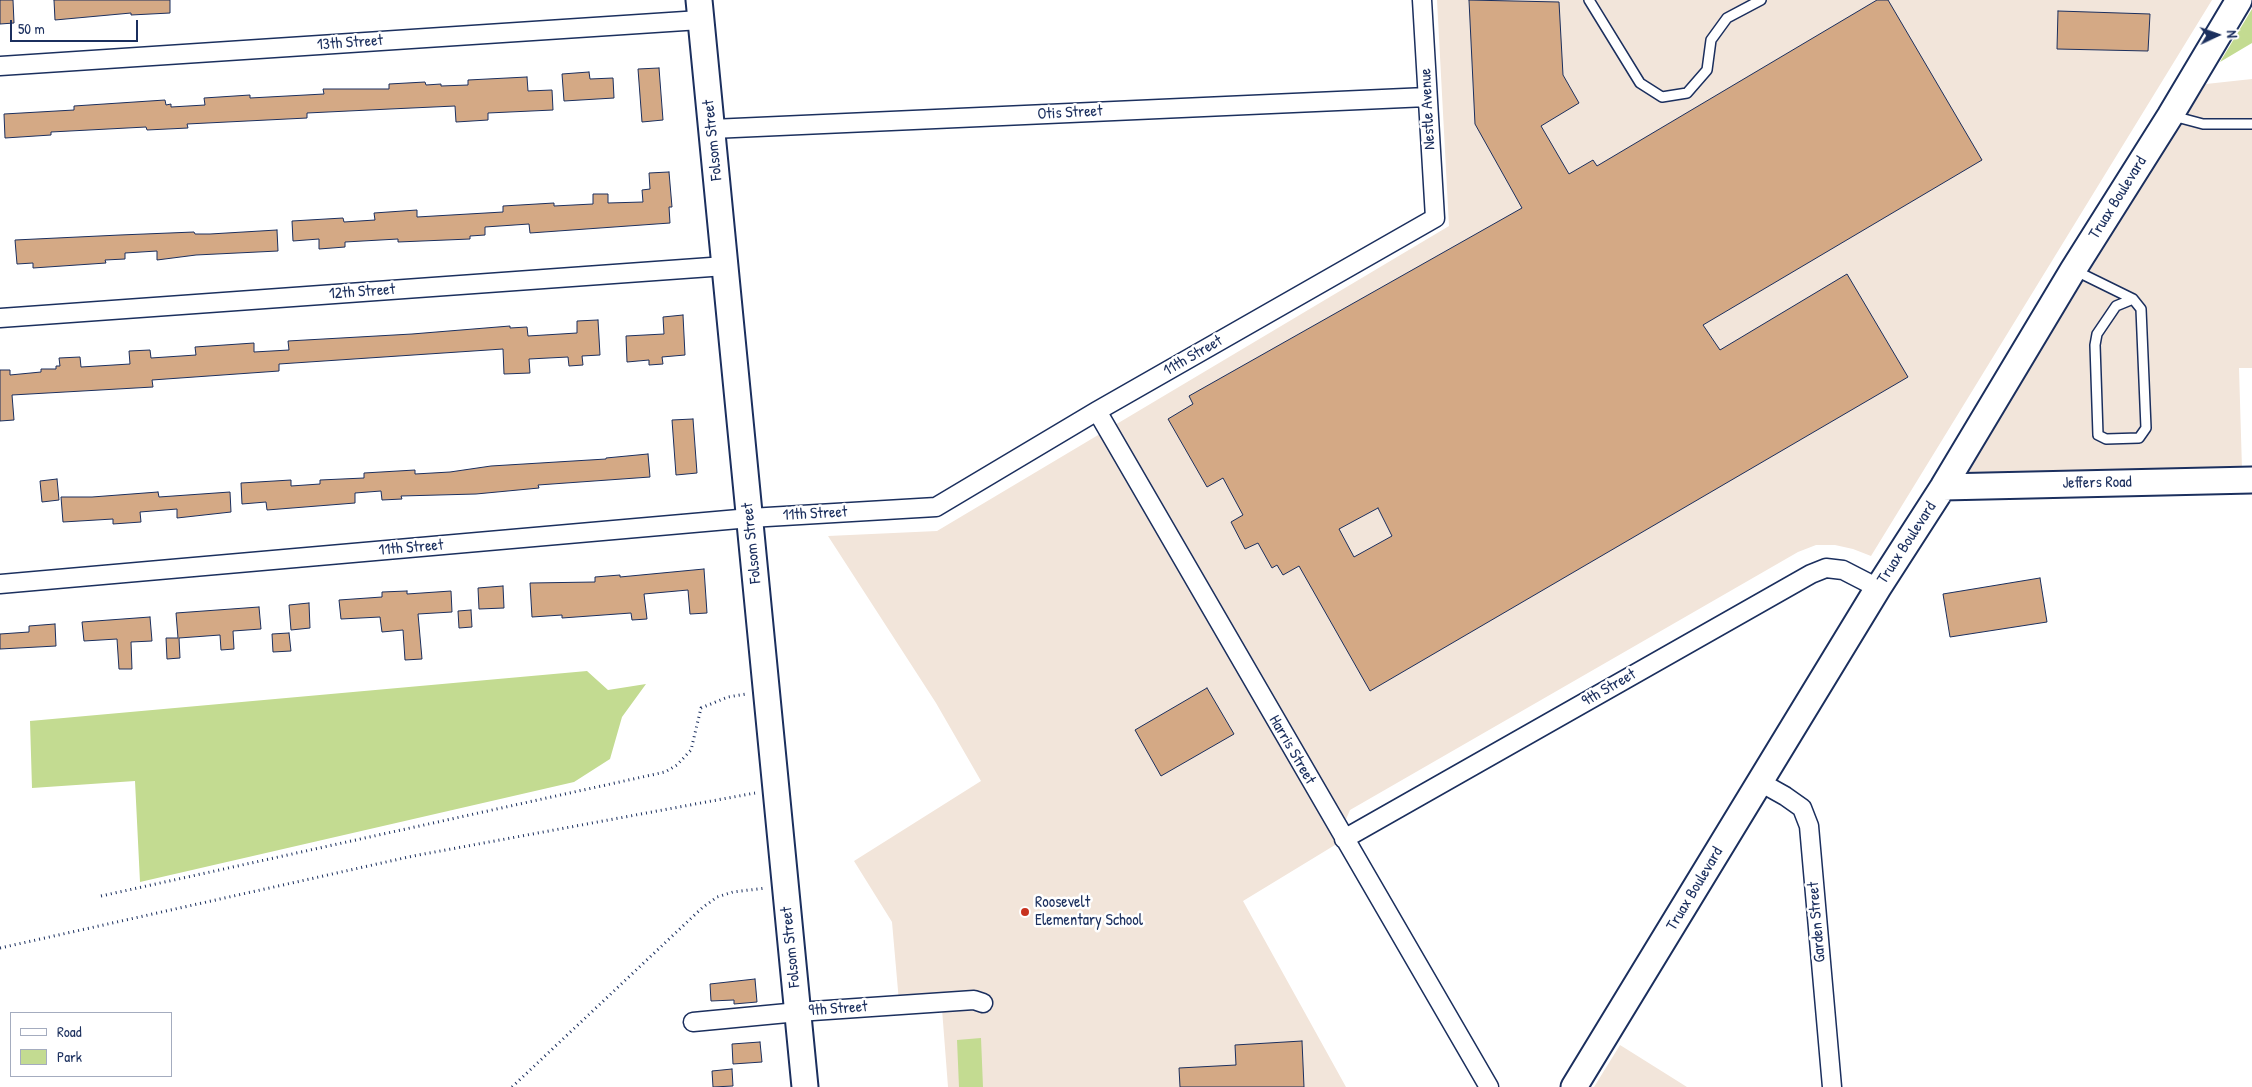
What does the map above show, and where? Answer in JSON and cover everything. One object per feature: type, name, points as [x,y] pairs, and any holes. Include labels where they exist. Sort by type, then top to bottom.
[{"type":"main road","name":"Truax Boulevard","points":[[1574,1087],[1878,588],[1943,487],[2073,270],[2170,116],[2239,0]]},
{"type":"main road","name":"Folsom Street","points":[[699,10],[805,1087]]},
{"type":"main road","name":"Jeffers Road","points":[[1943,487],[2252,480]]},
{"type":"street","name":"Nestle Avenue","points":[[1422,0],[1435,218]]},
{"type":"street","name":"13th Street","points":[[0,66],[699,10]]},
{"type":"street","name":"Otis Street","points":[[712,129],[1427,97]]},
{"type":"street","name":"11th Street","points":[[0,584],[750,518],[936,507],[1097,412],[1435,218]]},
{"type":"street","name":"12th Street","points":[[0,318],[725,266]]},
{"type":"street","name":"Harris Street","points":[[1097,412],[1489,1087]]},
{"type":"street","name":"9th Street","points":[[1344,839],[1811,574],[1826,568],[1844,570],[1878,588]]},
{"type":"street","name":"Garden Street","points":[[1760,782],[1802,808],[1809,826],[1832,1087]]},
{"type":"street","name":"9th Street","points":[[693,1022],[798,1012],[974,1000],[983,1003]]},
{"type":"lane","points":[[1589,0],[1640,83],[1662,97],[1687,93],[1707,70],[1712,40],[1727,18],[1761,0]]},
{"type":"lane","points":[[2170,116],[2203,124],[2252,124]]},
{"type":"lane","points":[[2073,270],[2133,299],[2141,309],[2146,428],[2139,438],[2106,439],[2098,435],[2095,345],[2097,334],[2116,306],[2133,299]]},
{"type":"path","points":[[102,896],[665,772],[677,765],[691,750],[701,708],[728,697],[766,691]]},
{"type":"path","points":[[0,948],[413,856],[755,793]]},
{"type":"path","points":[[512,1087],[702,908],[717,897],[733,892],[761,889]]},
{"type":"shaded area","points":[[1437,0],[2212,0],[1871,556],[1835,545],[1816,545],[1798,552],[1350,810],[1335,845],[1243,901],[1346,1087],[948,1087],[942,1009],[899,1002],[892,922],[854,861],[981,781],[936,703],[828,536],[937,531],[1449,226]]},
{"type":"shaded area","points":[[2252,79],[2252,368],[2239,368],[2242,469],[1963,474],[2206,84]]},
{"type":"shaded area","points":[[1620,1045],[1687,1087],[1594,1087]]},
{"type":"green space","points":[[2252,9],[2252,43],[2220,62]]},
{"type":"green space","points":[[587,671],[608,690],[646,684],[622,717],[610,759],[574,782],[140,882],[135,781],[32,788],[30,721]]},
{"type":"green space","points":[[981,1038],[983,1087],[959,1087],[957,1040]]},
{"type":"building","points":[[0,0],[13,0],[14,23],[0,24]]},
{"type":"building","points":[[54,0],[170,0],[170,13],[131,15],[131,13],[55,20]]},
{"type":"building","points":[[1469,0],[1559,2],[1563,75],[1579,103],[1541,126],[1569,174],[1593,160],[1597,166],[1877,0],[1888,0],[1982,160],[1703,325],[1720,350],[1847,274],[1908,377],[1370,691],[1299,566],[1283,575],[1277,565],[1272,568],[1258,543],[1245,549],[1231,522],[1243,515],[1223,478],[1207,487],[1168,419],[1193,404],[1189,396],[1522,208],[1475,124]],"holes":[[[1378,508],[1392,536],[1354,557],[1339,529]]]},
{"type":"building","points":[[2058,11],[2150,14],[2148,51],[2057,49]]},
{"type":"building","points":[[659,68],[663,120],[642,122],[638,69]]},
{"type":"building","points":[[589,72],[590,79],[613,78],[614,98],[564,101],[562,74]]},
{"type":"building","points":[[527,77],[528,91],[552,90],[553,110],[488,113],[488,120],[456,122],[455,106],[307,113],[307,118],[187,124],[188,128],[147,130],[146,127],[51,132],[51,135],[5,138],[4,114],[74,110],[74,106],[165,100],[166,105],[171,104],[171,107],[205,105],[204,98],[250,95],[250,98],[324,94],[323,89],[389,89],[389,84],[425,82],[426,85],[468,85],[468,80]]},
{"type":"building","points":[[669,172],[672,207],[669,207],[670,223],[530,233],[529,224],[485,227],[485,235],[470,236],[470,239],[398,242],[398,239],[345,242],[345,247],[319,249],[319,239],[293,241],[292,221],[343,218],[344,222],[375,220],[374,213],[417,210],[417,217],[503,212],[503,206],[554,203],[554,206],[593,204],[593,194],[608,194],[608,203],[643,202],[642,190],[650,189],[649,173]]},
{"type":"building","points":[[277,230],[278,251],[196,255],[157,260],[157,251],[125,253],[125,259],[105,260],[106,263],[33,268],[33,263],[17,264],[15,240]]},
{"type":"building","points":[[683,315],[685,355],[662,357],[663,364],[649,365],[649,360],[627,362],[626,336],[664,334],[663,317]]},
{"type":"building","points":[[598,320],[600,355],[582,356],[583,365],[569,366],[568,357],[529,359],[530,373],[504,374],[503,349],[279,364],[279,371],[152,380],[153,387],[12,395],[14,420],[0,421],[0,370],[10,370],[10,375],[41,372],[41,369],[56,369],[56,366],[60,366],[59,358],[80,357],[81,367],[130,364],[129,351],[150,350],[151,358],[196,355],[195,347],[254,343],[254,352],[289,350],[288,341],[510,326],[510,328],[527,327],[528,336],[577,333],[577,321]]},
{"type":"building","points":[[693,419],[697,473],[676,475],[672,420]]},
{"type":"building","points":[[648,454],[650,477],[538,485],[539,488],[476,494],[401,496],[402,499],[382,500],[381,491],[355,493],[355,503],[267,510],[266,502],[242,504],[241,483],[291,480],[291,486],[320,484],[320,480],[364,478],[364,473],[415,470],[415,474],[450,472],[491,466],[606,459]]},
{"type":"building","points":[[57,479],[59,500],[42,502],[40,481]]},
{"type":"building","points":[[158,492],[159,497],[230,492],[231,512],[177,518],[177,509],[140,512],[141,522],[113,524],[113,519],[63,522],[61,497],[92,497]]},
{"type":"building","points":[[704,569],[707,613],[690,614],[688,590],[644,594],[647,619],[632,620],[631,613],[562,618],[562,615],[532,617],[530,583],[595,582],[595,577],[620,575],[620,577]]},
{"type":"building","points":[[2040,578],[2047,622],[1950,637],[1943,594]]},
{"type":"building","points":[[503,586],[504,608],[479,609],[478,588]]},
{"type":"building","points":[[407,591],[407,594],[451,591],[452,612],[418,614],[422,659],[405,660],[403,630],[382,632],[380,617],[341,619],[339,600],[382,597],[382,592]]},
{"type":"building","points":[[309,603],[310,628],[291,630],[289,605]]},
{"type":"building","points":[[259,607],[261,629],[233,631],[234,649],[221,650],[220,635],[179,638],[180,658],[167,659],[166,638],[178,638],[176,613]]},
{"type":"building","points":[[471,610],[472,627],[459,628],[458,611]]},
{"type":"building","points":[[150,617],[152,641],[131,642],[132,669],[119,669],[117,639],[84,641],[82,622]]},
{"type":"building","points":[[55,624],[56,646],[0,649],[0,634],[29,632],[29,626]]},
{"type":"building","points":[[289,633],[291,651],[273,652],[272,634]]},
{"type":"building","points":[[1207,688],[1234,734],[1161,776],[1135,730]]},
{"type":"building","points":[[755,979],[757,1002],[734,1004],[734,1000],[711,1001],[710,984]]},
{"type":"building","points":[[1302,1041],[1304,1087],[1180,1087],[1179,1068],[1236,1065],[1235,1045]]},
{"type":"building","points":[[760,1042],[762,1062],[733,1064],[732,1044]]},
{"type":"building","points":[[732,1069],[733,1086],[713,1087],[712,1071]]},
{"type":"place","name":"Roosevelt Elementary School","points":[[1025,912]]}]
